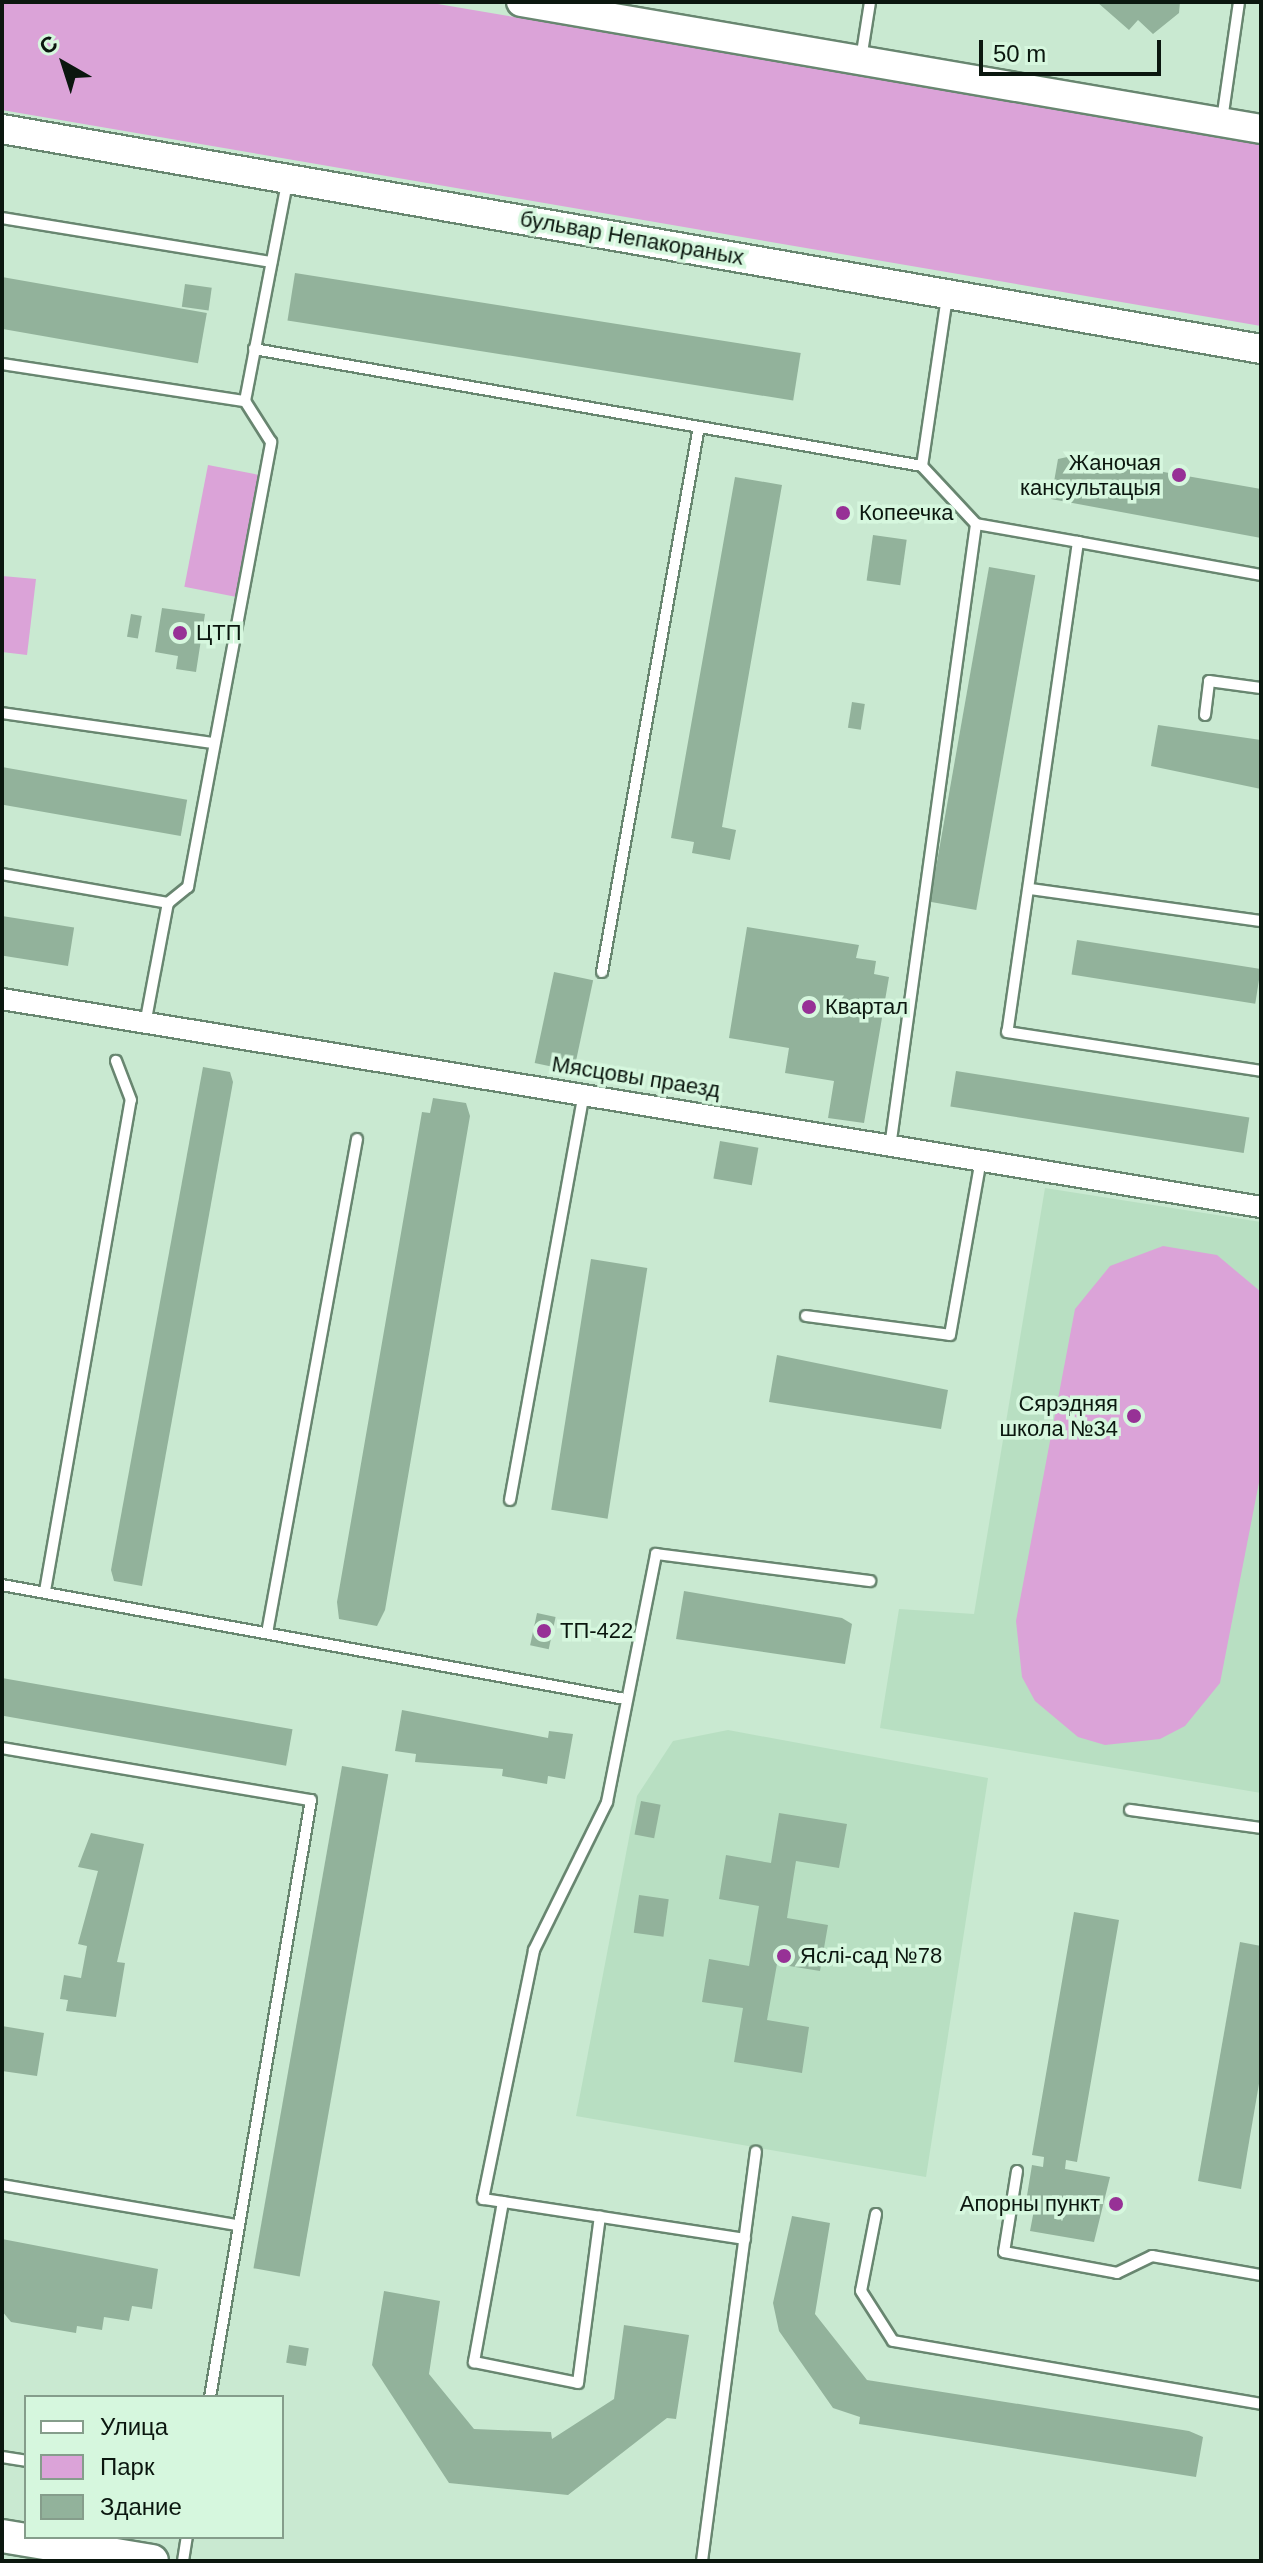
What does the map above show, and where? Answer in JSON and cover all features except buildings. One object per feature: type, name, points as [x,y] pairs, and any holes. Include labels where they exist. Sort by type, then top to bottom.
[{"type":"main road","points":[[521,2],[1261,129]]},
{"type":"main road","name":"бульвар Непакораных","points":[[2,129],[1261,349]]},
{"type":"main road","points":[[2,2536],[152,2561]]},
{"type":"street","name":"Мясцовы праезд","points":[[2,999],[146,1019],[584,1093],[891,1140],[981,1159],[1261,1207]]},
{"type":"lane","points":[[861,61],[870,2]]},
{"type":"lane","points":[[1222,122],[1239,2]]},
{"type":"lane","points":[[146,1019],[168,903],[188,887],[271,442],[245,401],[288,178]]},
{"type":"lane","points":[[2,218],[271,262]]},
{"type":"lane","points":[[922,466],[948,294]]},
{"type":"lane","points":[[254,349],[698,432],[922,466],[976,524],[1261,575]]},
{"type":"lane","points":[[2,364],[245,401]]},
{"type":"lane","points":[[602,972],[698,432]]},
{"type":"lane","points":[[891,1140],[976,524]]},
{"type":"lane","points":[[1078,542],[1007,1032],[1261,1071]]},
{"type":"lane","points":[[1205,715],[1209,681],[1261,688]]},
{"type":"lane","points":[[2,713],[213,743]]},
{"type":"lane","points":[[2,874],[168,903]]},
{"type":"lane","points":[[1030,889],[1261,921]]},
{"type":"lane","points":[[45,1591],[131,1100],[116,1061]]},
{"type":"lane","points":[[510,1500],[584,1093]]},
{"type":"lane","points":[[267,1633],[357,1139]]},
{"type":"lane","points":[[806,1316],[950,1335],[981,1159]]},
{"type":"lane","points":[[745,2239],[483,2199],[534,1950],[607,1802],[656,1554],[870,1581]]},
{"type":"lane","points":[[2,1585],[625,1699]]},
{"type":"lane","points":[[2,1748],[311,1800],[210,2395]]},
{"type":"lane","points":[[1130,1810],[1261,1828]]},
{"type":"lane","points":[[702,2561],[756,2152]]},
{"type":"lane","points":[[1017,2171],[1004,2252],[1117,2273],[1152,2256],[1261,2275]]},
{"type":"lane","points":[[2,2185],[237,2225]]},
{"type":"lane","points":[[503,2202],[474,2362],[578,2383],[600,2216]]},
{"type":"lane","points":[[876,2214],[861,2291],[893,2341],[1261,2404]]},
{"type":"lane","points":[[2,2457],[24,2461]]},
{"type":"lane","points":[[183,2561],[187,2539]]},
{"type":"shaded area","name":"Сярэдняя школа №34","points":[[1045,1188],[1261,1222],[1261,1793],[880,1728],[899,1609],[974,1614]]},
{"type":"shaded area","name":"Яслі-сад №78","points":[[728,1730],[988,1778],[926,2177],[576,2116],[637,1796],[673,1741]]},
{"type":"green space","points":[[2,2],[426,2],[1261,144],[1261,326],[2,110]]},
{"type":"green space","points":[[208,465],[259,475],[235,597],[184,587]]},
{"type":"green space","points":[[2,576],[36,579],[27,655],[2,652]]},
{"type":"green space","points":[[1163,1246],[1217,1255],[1261,1292],[1261,1472],[1220,1683],[1185,1726],[1160,1739],[1105,1745],[1078,1737],[1035,1701],[1022,1677],[1016,1621],[1075,1309],[1110,1266]]},
{"type":"place","name":"Жаночая кансультацыя","points":[[1179,475]]},
{"type":"place","name":"Копеечка","points":[[843,513]]},
{"type":"place","name":"ЦТП","points":[[180,633]]},
{"type":"place","name":"Квартал","points":[[809,1007]]},
{"type":"place","name":"Сярэдняя школа №34","points":[[1134,1416]]},
{"type":"place","name":"ТП-422","points":[[544,1631]]},
{"type":"place","name":"Яслі-сад №78","points":[[784,1956]]},
{"type":"place","name":"Апорны пункт","points":[[1116,2204]]}]
